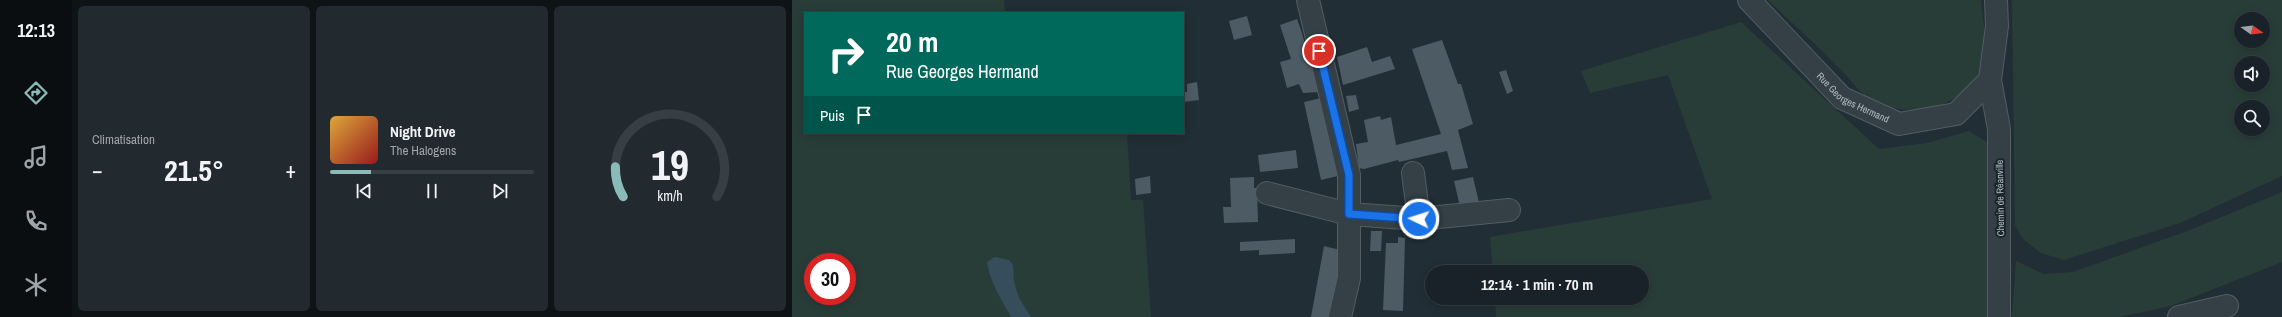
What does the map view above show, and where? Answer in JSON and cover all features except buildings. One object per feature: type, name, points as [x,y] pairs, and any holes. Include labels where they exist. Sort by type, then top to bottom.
[{"type":"street","points":[[1308,0],[1349,175],[1349,278],[1340,317]]},
{"type":"street","name":"Rue Georges Hermand","points":[[1749,0],[1842,98],[1899,124],[1956,114],[1990,80]]},
{"type":"street","points":[[1990,80],[1997,26],[1996,0]]},
{"type":"street","name":"Chemin de Réanville","points":[[1990,80],[1999,129],[1999,317]]},
{"type":"street","points":[[1413,173],[1419,219]]},
{"type":"street","points":[[1267,193],[1349,214],[1419,219],[1509,210]]},
{"type":"street","points":[[2179,317],[2227,306]]},
{"type":"green space","points":[[792,0],[1004,0],[1005,12],[804,12],[804,134],[1127,134],[1131,200],[1143,200],[1151,317],[792,317]]},
{"type":"green space","points":[[1768,0],[1981,0],[1985,35],[1985,55],[1980,73],[1969,87],[1955,98],[1938,105],[1920,109],[1902,109],[1884,106],[1861,93],[1834,63]]},
{"type":"green space","points":[[2012,0],[2282,0],[2282,176],[2180,223],[2064,260],[2041,253],[2022,238],[2015,225]]},
{"type":"green space","points":[[1741,22],[1879,149],[1927,143],[1969,131],[1990,144],[1990,317],[1496,317],[1495,305],[1649,305],[1649,265],[1492,265],[1490,237],[1712,199],[1668,75],[1590,93],[1581,71]]},
{"type":"green space","points":[[2282,192],[2282,262],[2171,306],[2119,317],[2012,317],[2016,261],[2044,274],[2073,272],[2190,230]]},
{"type":"water","points":[[995,257],[1009,260],[1013,265],[1014,282],[1019,298],[1031,317],[1011,317],[995,288],[988,269],[987,262]]},
{"type":"route","points":[[1319,51],[1349,175],[1349,214],[1419,219]]}]
